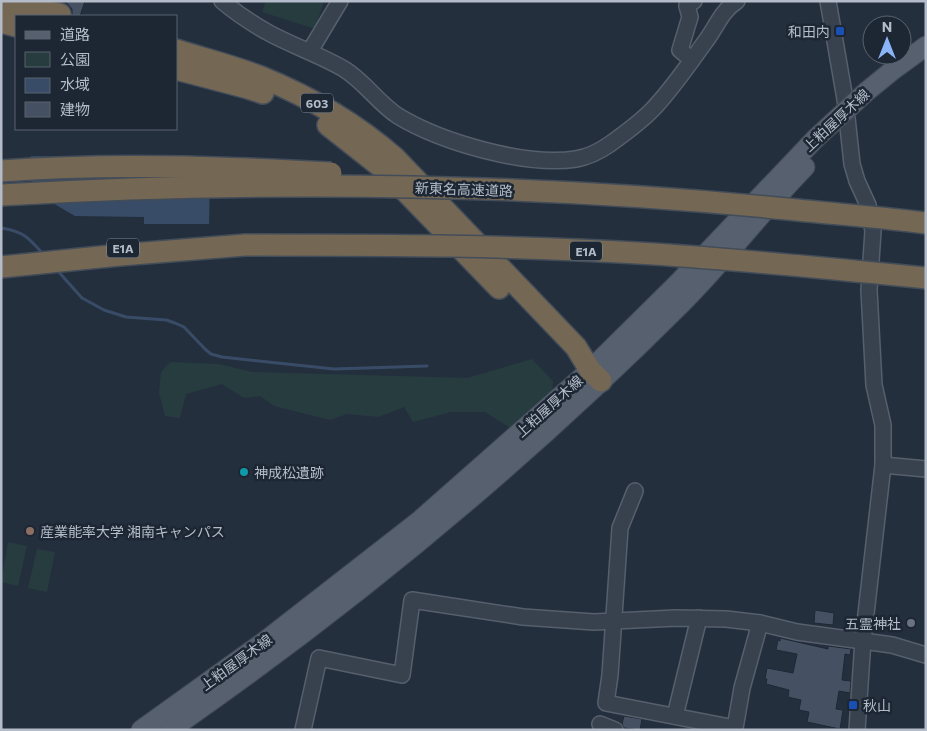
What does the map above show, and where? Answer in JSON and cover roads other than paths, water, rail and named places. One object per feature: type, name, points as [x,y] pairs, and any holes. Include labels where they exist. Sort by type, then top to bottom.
[{"type":"highway","points":[[1,3],[60,14]]},
{"type":"highway","points":[[1,22],[15,26]]},
{"type":"highway","name":"603","points":[[178,51],[260,76],[309,98],[335,112],[377,142],[427,203],[571,352],[596,375]]},
{"type":"highway","name":"603","points":[[178,69],[248,88],[300,108],[335,129],[427,203]]},
{"type":"highway","points":[[1,171],[136,167],[243,169],[498,184],[611,195]]},
{"type":"highway","name":"新東名高速道路","points":[[1,195],[235,186],[449,188],[611,195],[736,204],[926,223]]},
{"type":"highway","points":[[1,267],[245,245]]},
{"type":"highway","name":"E1A","points":[[1,255],[103,249],[245,245],[496,247],[653,254],[800,265],[926,278]]},
{"type":"main road","name":"上粕屋厚木線","points":[[170,730],[194,703],[265,641],[418,521],[683,302],[790,183],[819,144],[897,75],[926,46]]},
{"type":"main road","name":"上粕屋厚木線","points":[[897,75],[926,62]]},
{"type":"main road","name":"上粕屋厚木線","points":[[141,730],[194,703]]},
{"type":"street","points":[[222,1],[269,33],[344,69],[358,78],[393,112],[429,131],[488,151],[554,160],[576,159],[593,154],[610,144],[651,111],[708,39],[719,20],[730,6],[737,1]]},
{"type":"street","points":[[310,52],[340,1]]},
{"type":"street","points":[[692,60],[680,50],[690,17],[687,6],[694,1]]},
{"type":"street","points":[[828,1],[845,99],[852,164],[857,181],[868,205],[873,231],[868,290],[874,384],[883,425],[883,465],[863,640],[857,730]]},
{"type":"street","points":[[883,465],[926,469]]},
{"type":"street","points":[[635,491],[620,528],[610,675],[606,703],[735,728],[742,688],[760,623]]},
{"type":"street","points":[[303,730],[319,658],[402,675],[412,600],[523,617],[613,622],[699,618],[726,619],[760,623],[797,632],[892,645],[926,655]]},
{"type":"street","points":[[675,716],[699,618]]},
{"type":"street","points":[[600,724],[615,730]]},
{"type":"water","points":[[31,156],[197,158],[210,175],[209,224],[144,224],[144,217],[75,216],[32,191]]},
{"type":"waterway","points":[[1,228],[15,231],[25,236],[43,254]]},
{"type":"waterway","points":[[57,270],[82,298],[104,310],[126,317],[166,320],[175,323],[184,327],[211,354],[222,357],[334,369],[427,366]]},
{"type":"place","name":"和田内","points":[[840,31]]},
{"type":"place","name":"神成松遺跡","points":[[244,472]]},
{"type":"place","name":"産業能率大学 湘南キャンパス","points":[[30,531]]},
{"type":"place","name":"五霊神社","points":[[911,623]]},
{"type":"place","name":"秋山","points":[[853,705]]}]
